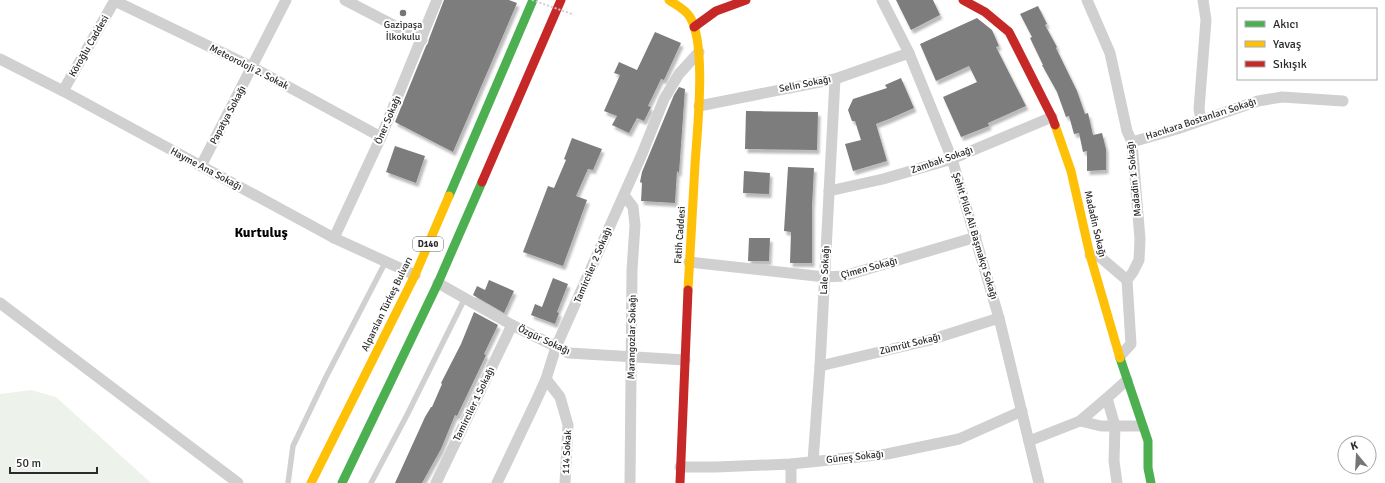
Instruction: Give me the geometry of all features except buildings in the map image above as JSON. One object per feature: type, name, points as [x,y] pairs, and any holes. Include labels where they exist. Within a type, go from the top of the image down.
[{"type":"main road","name":"Alparslan Türkeş Bulvarı","points":[[309,482],[415,274],[532,0]]},
{"type":"main road","name":"Fatih Caddesi","points":[[669,0],[685,4],[694,27],[699,52],[699,106],[689,262],[680,483]]},
{"type":"main road","points":[[694,27],[716,10],[746,0]]},
{"type":"main road","name":"Madadin Sokağı","points":[[963,0],[985,12],[1009,32],[1052,117],[1071,171],[1090,255],[1127,380],[1148,441],[1148,468],[1151,483]]},
{"type":"main road","name":"D140","points":[[342,483],[438,283],[560,4]]},
{"type":"street","name":"Meteoroloji 2. Sokak","points":[[115,0],[252,67],[381,137]]},
{"type":"street","name":"Köroğlu Caddesi","points":[[63,91],[115,0]]},
{"type":"street","name":"Papatya Sokağı","points":[[201,166],[286,0]]},
{"type":"street","points":[[345,0],[422,40]]},
{"type":"street","name":"Öner Sokağı","points":[[334,238],[381,137],[438,0]]},
{"type":"street","name":"Şehit Pilot Ali Başmakçı Sokağı","points":[[882,0],[909,54],[952,159],[999,318],[1038,482]]},
{"type":"street","name":"Madadin 1 Sokağı","points":[[1087,0],[1110,53],[1127,131],[1132,142],[1140,239],[1139,260],[1127,280]]},
{"type":"street","points":[[1201,120],[1199,109],[1206,20],[1203,0]]},
{"type":"street","name":"Tamirciler 2 Sokağı","points":[[497,483],[546,379],[556,347],[624,195],[664,99],[679,74],[699,52]]},
{"type":"street","name":"Selin Sokağı","points":[[699,106],[834,79],[909,54]]},
{"type":"street","name":"Hayme Ana Sokağı","points":[[0,59],[63,91],[334,238],[415,274]]},
{"type":"street","name":"Lale Sokağı","points":[[813,461],[825,277],[834,79]]},
{"type":"street","name":"Hacıkara Bostanları Sokağı","points":[[1132,142],[1177,129],[1258,100],[1282,97],[1343,101]]},
{"type":"street","name":"Zambak Sokağı","points":[[829,191],[883,179],[952,159],[1052,117]]},
{"type":"street","name":"Marangozlar Sokağı","points":[[624,195],[633,207],[634,225],[632,270],[630,483]]},
{"type":"street","name":"Çimen Sokağı","points":[[689,262],[825,277],[844,276],[976,237]]},
{"type":"street","points":[[1090,255],[1100,257],[1127,280],[1131,344],[1120,356]]},
{"type":"street","name":"Özgür Sokağı","points":[[438,283],[512,325],[569,353],[685,360]]},
{"type":"street","points":[[0,303],[238,483]]},
{"type":"street","name":"Zümrüt Sokağı","points":[[820,366],[930,340],[999,318]]},
{"type":"street","name":"Tamirciler 1 Sokağı","points":[[436,483],[512,325]]},
{"type":"street","name":"114 Sokak","points":[[546,379],[560,397],[568,425],[565,483]]},
{"type":"street","points":[[1029,441],[1080,421],[1127,380]]},
{"type":"street","points":[[1107,398],[1115,426],[1114,461],[1117,483]]},
{"type":"street","name":"Güneş Sokağı","points":[[680,467],[791,464],[887,454],[960,439],[1022,411]]},
{"type":"street","points":[[1080,421],[1101,426],[1142,426]]},
{"type":"street","points":[[791,464],[791,483]]},
{"type":"lane","points":[[288,483],[293,446],[326,377],[386,262]]},
{"type":"lane","points":[[371,483],[407,415],[465,298]]},
{"type":"path","points":[[532,0],[560,4],[572,14]]},
{"type":"shaded area","points":[[31,390],[56,397],[151,483],[0,483],[0,394]]},
{"type":"traffic: fast","points":[[449,196],[533,0]]},
{"type":"traffic: fast","points":[[342,483],[438,283],[482,182]]},
{"type":"traffic: fast","points":[[1120,358],[1148,441],[1148,468],[1151,483]]},
{"type":"traffic: slow","points":[[669,0],[683,9],[690,17],[695,30],[700,67],[699,111],[688,290]]},
{"type":"traffic: slow","points":[[1055,125],[1071,171],[1090,255],[1120,358]]},
{"type":"traffic: slow","points":[[311,483],[415,275],[449,196]]},
{"type":"traffic: jam","points":[[482,182],[561,0]]},
{"type":"traffic: jam","points":[[694,27],[716,11],[746,0]]},
{"type":"traffic: jam","points":[[963,0],[985,12],[1009,32],[1055,125]]},
{"type":"traffic: jam","points":[[680,483],[688,290]]},
{"type":"place","name":"Gazipaşa İlkokulu","points":[[403,13]]},
{"type":"district","name":"Kurtuluş","points":[[261,232]]}]
